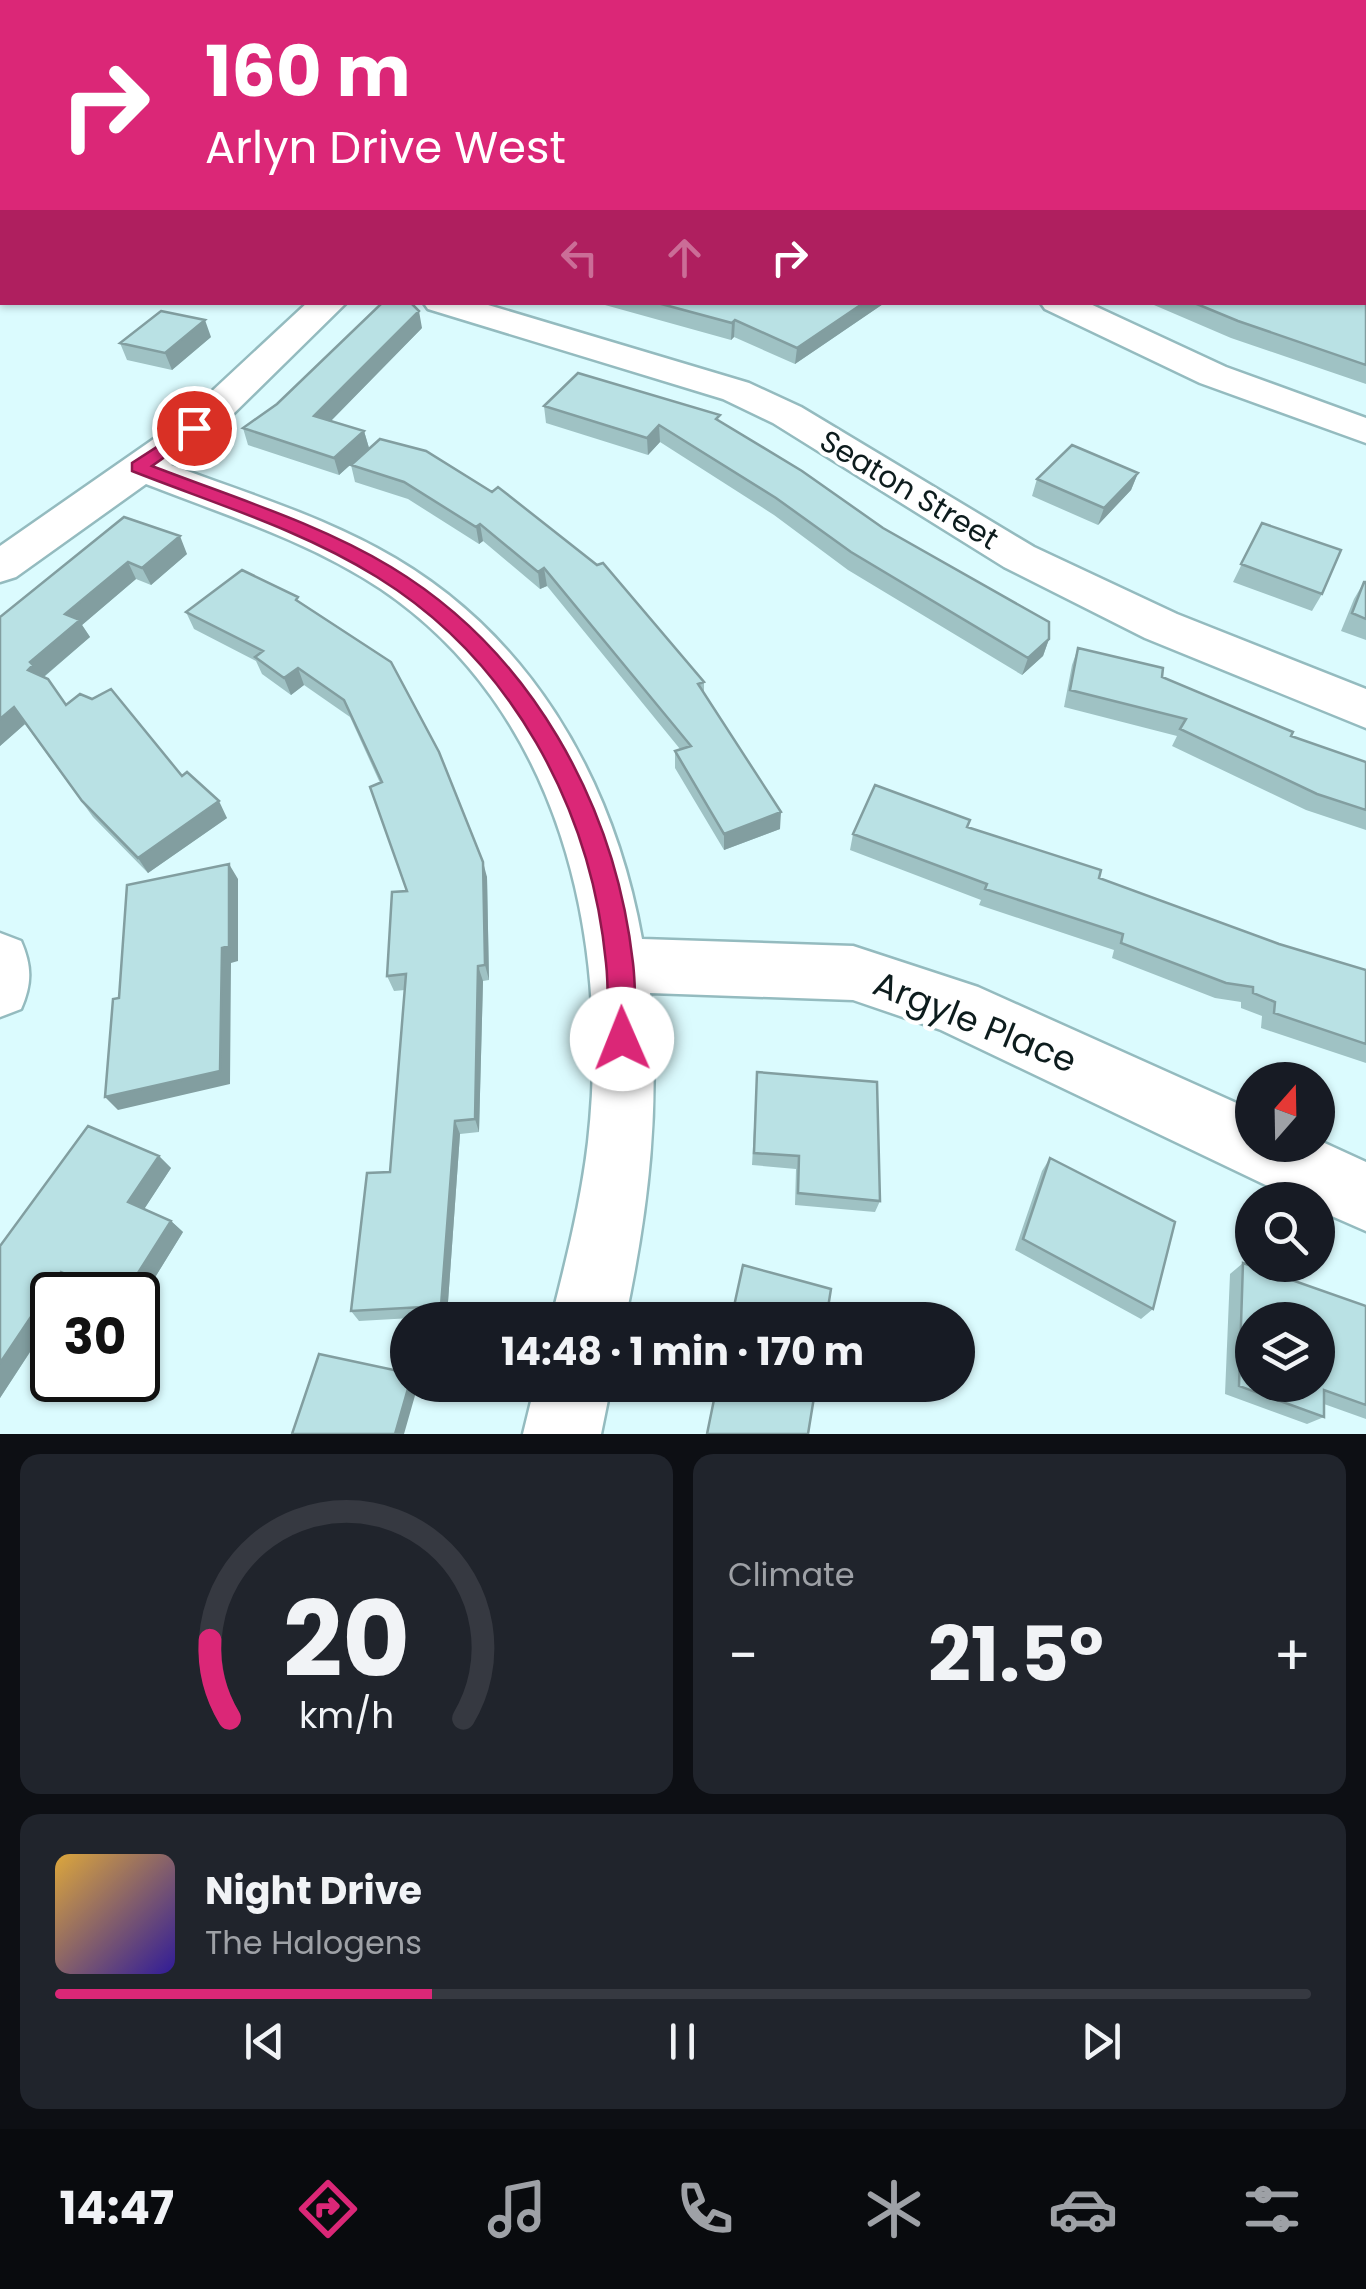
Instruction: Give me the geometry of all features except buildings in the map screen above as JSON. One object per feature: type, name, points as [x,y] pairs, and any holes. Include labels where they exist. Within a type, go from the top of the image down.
[{"type":"street","points":[[0,567],[194,428],[248,380],[281,343],[326,305]]},
{"type":"street","name":"Seaton Street","points":[[450,305],[736,391],[787,416],[1019,557],[1161,626],[1366,710]]},
{"type":"street","points":[[1064,305],[1213,374],[1366,430]]},
{"type":"street","points":[[138,467],[308,534],[381,570],[427,600],[490,657],[554,746],[588,822],[620,965],[623,1113],[609,1228],[592,1302]]},
{"type":"street","points":[[0,960],[0,988]]},
{"type":"street","name":"Argyle Place","points":[[620,965],[853,973],[956,1006],[1235,1137]]},
{"type":"street","name":"Argyle Place","points":[[1290,1162],[1366,1197]]},
{"type":"street","points":[[562,1434],[569,1402]]},
{"type":"route","points":[[194,428],[138,467],[308,534],[381,570],[427,600],[490,657],[554,746],[588,822],[614,928],[620,965],[622,1039]]}]
